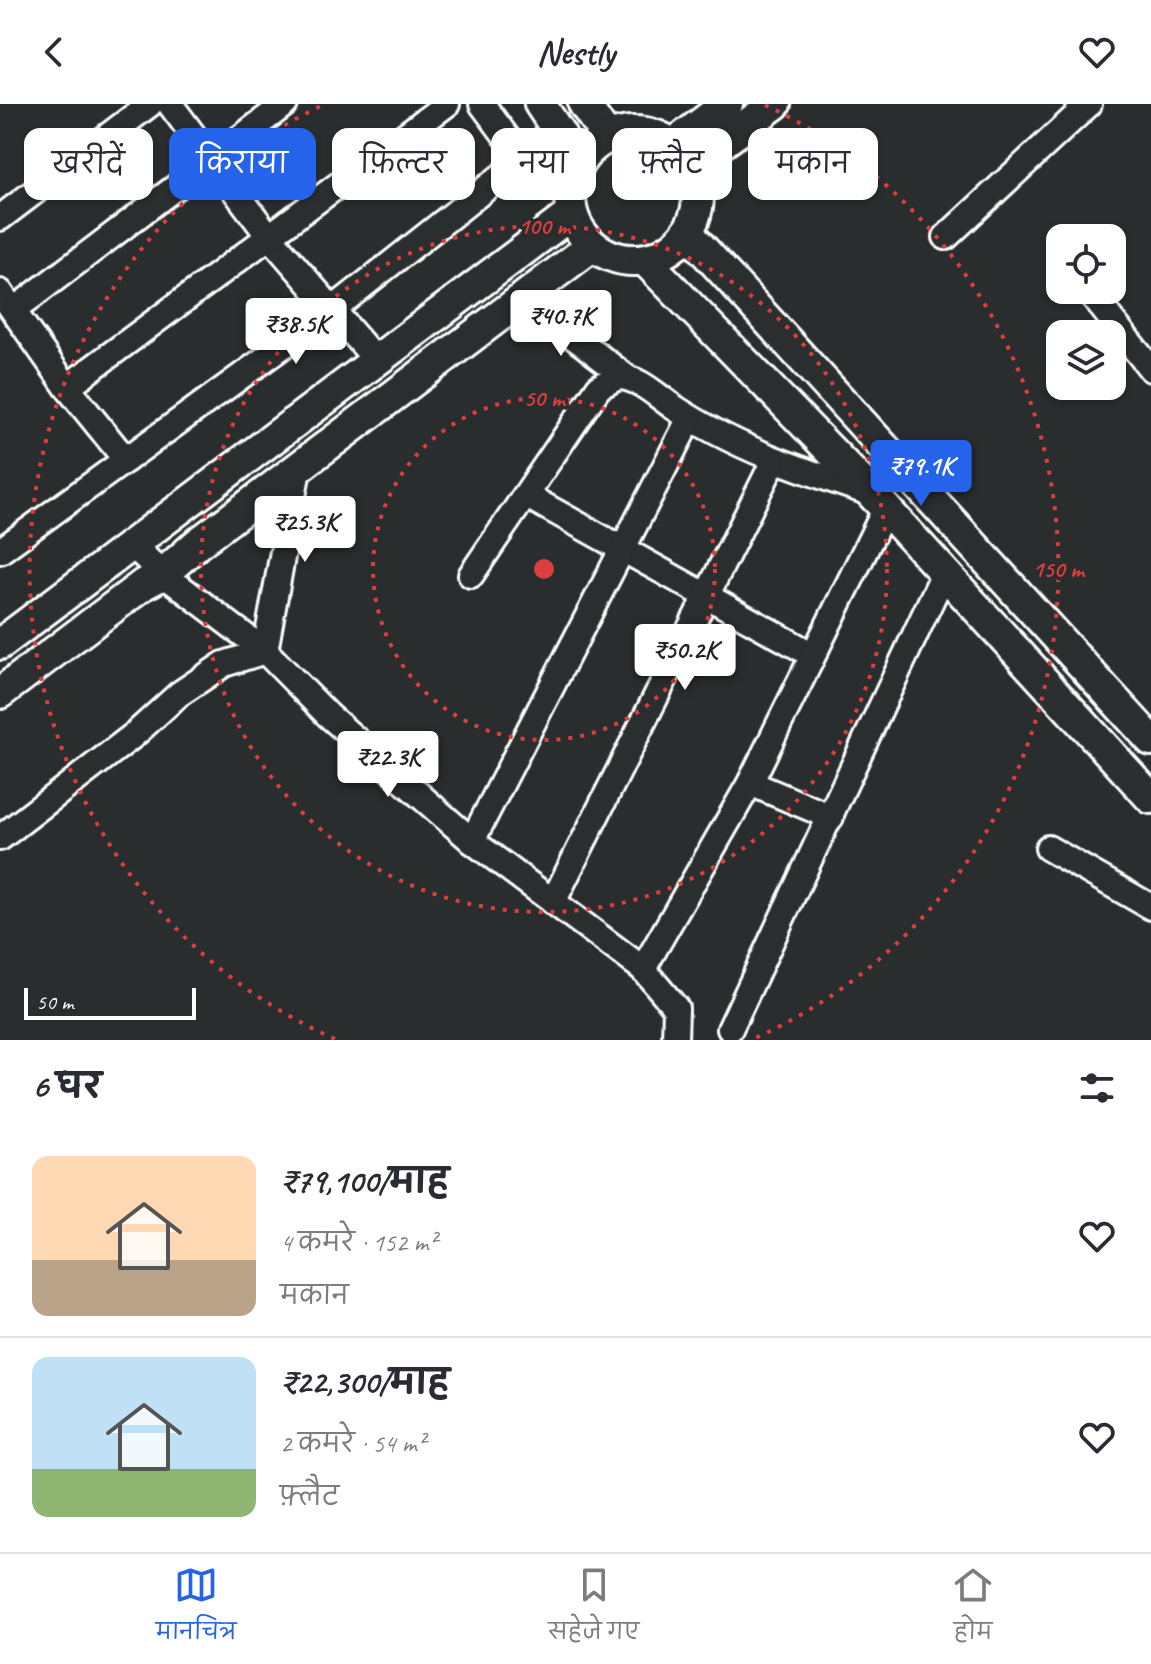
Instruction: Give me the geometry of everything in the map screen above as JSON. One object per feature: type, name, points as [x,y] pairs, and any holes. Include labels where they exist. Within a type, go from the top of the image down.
[{"type":"main road","points":[[540,104],[556,128]]},
{"type":"main road","points":[[584,104],[607,137]]},
{"type":"main road","points":[[706,128],[727,104]]},
{"type":"main road","points":[[731,128],[775,104]]},
{"type":"main road","points":[[596,145],[612,136]]},
{"type":"main road","points":[[570,200],[571,214],[592,246],[617,259],[645,260],[670,251],[688,233],[698,211],[698,200]]},
{"type":"main road","points":[[0,644],[571,214]]},
{"type":"main road","points":[[688,233],[1151,740]]},
{"type":"main road","points":[[0,693],[144,584],[163,574],[592,246]]},
{"type":"main road","points":[[645,260],[878,501],[1151,798]]},
{"type":"main road","points":[[1054,692],[1082,664]]},
{"type":"street","points":[[0,218],[150,104]]},
{"type":"street","points":[[170,104],[187,128]]},
{"type":"street","points":[[253,128],[285,104]]},
{"type":"street","points":[[67,387],[447,104]]},
{"type":"street","points":[[482,104],[500,128]]},
{"type":"street","points":[[946,237],[1089,104]]},
{"type":"street","points":[[0,551],[331,311],[491,184]]},
{"type":"street","points":[[126,460],[67,387],[7,301],[169,188]]},
{"type":"street","points":[[241,200],[331,311],[376,360]]},
{"type":"street","points":[[523,298],[626,377],[690,418],[774,461],[878,501],[750,783],[643,969]]},
{"type":"street","points":[[1099,304],[1151,369]]},
{"type":"street","points":[[471,575],[599,387],[610,379],[626,377]]},
{"type":"street","points":[[472,841],[690,418]]},
{"type":"street","points":[[553,902],[774,461]]},
{"type":"street","points":[[265,651],[298,469]]},
{"type":"street","points":[[527,496],[811,654]]},
{"type":"street","points":[[131,544],[163,574],[265,651],[328,715],[472,841],[643,969],[676,1008],[675,1040]]},
{"type":"street","points":[[730,1029],[944,573]]},
{"type":"street","points":[[0,838],[134,735],[179,694],[224,664],[265,651]]},
{"type":"street","points":[[750,783],[831,817]]},
{"type":"street","points":[[1048,848],[1151,907]]}]
